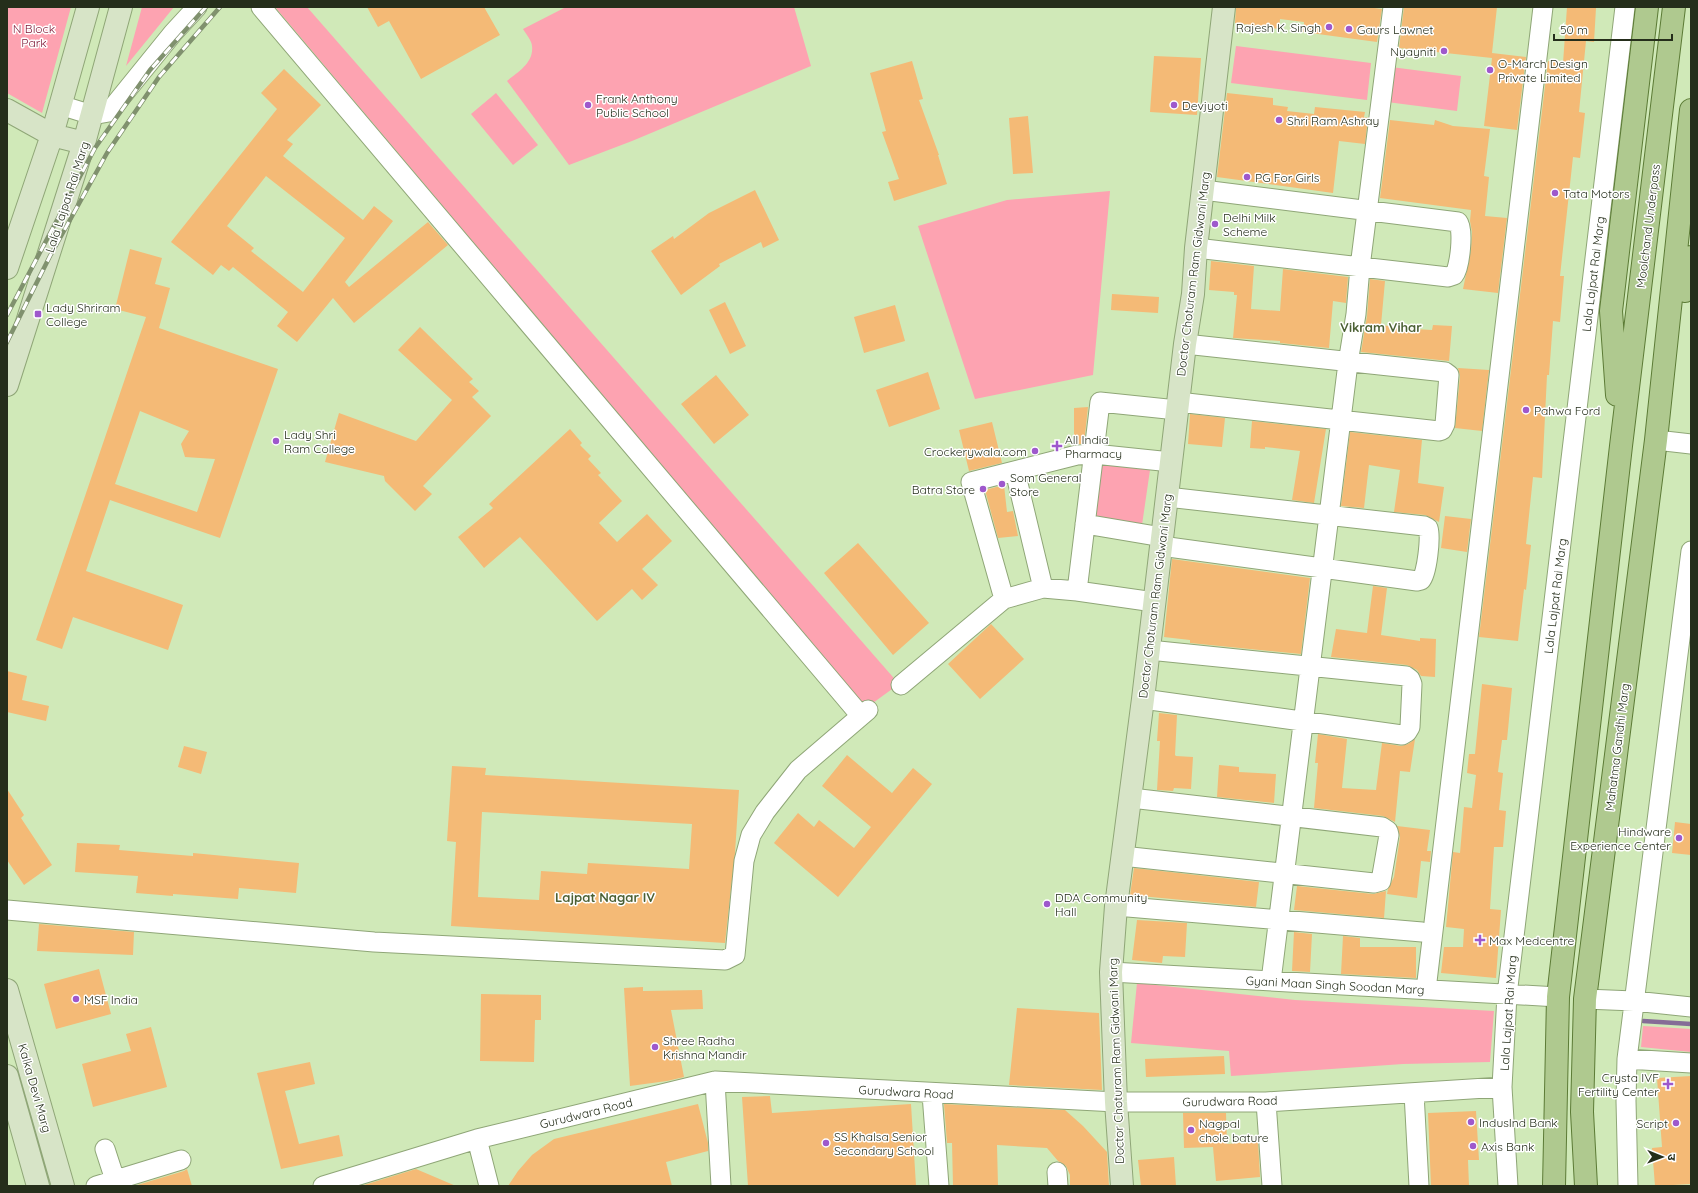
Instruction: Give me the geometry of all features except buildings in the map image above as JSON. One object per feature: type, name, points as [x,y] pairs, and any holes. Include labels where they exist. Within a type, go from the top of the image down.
[{"type":"main road","points":[[1554,1186],[1558,997],[1621,446],[1611,311],[1647,7]]},
{"type":"main road","name":"Moolchand Underpass","points":[[1621,446],[1674,7]]},
{"type":"main road","points":[[1656,434],[1691,110]]},
{"type":"main road","points":[[1656,434],[1682,312],[1691,257]]},
{"type":"main road","name":"Mahatma Gandhi Marg","points":[[1586,1186],[1582,1112],[1585,999],[1656,434]]},
{"type":"street","points":[[7,268],[50,141],[88,7]]},
{"type":"street","name":"Lala Lajpat Rai Marg","points":[[7,385],[82,149],[120,7]]},
{"type":"street","points":[[60,105],[92,115],[109,112],[173,33],[197,7]]},
{"type":"street","points":[[7,910],[374,942],[710,961],[725,960],[735,955],[744,861],[751,835],[765,812],[798,770],[864,713],[260,7]]},
{"type":"street","name":"Doctor Choturam Ram Gidwani Marg","points":[[1122,1186],[1116,1102],[1111,972],[1116,906],[1131,798],[1177,406],[1193,294],[1196,248],[1224,7]]},
{"type":"street","points":[[1271,981],[1348,363],[1356,314],[1360,267],[1393,7]]},
{"type":"street","points":[[1426,990],[1543,7]]},
{"type":"street","name":"Lala Lajpat Rai Marg","points":[[1508,1186],[1502,1087],[1507,995],[1625,7]]},
{"type":"street","points":[[7,110],[50,141]]},
{"type":"street","points":[[7,124],[50,141],[82,149]]},
{"type":"street","points":[[1196,248],[1448,277],[1454,275],[1457,269],[1462,229],[1458,222],[1203,190]]},
{"type":"street","points":[[1077,591],[1100,402],[1177,406],[1341,420],[1439,431],[1442,430],[1445,424],[1449,379],[1447,374],[1185,344]]},
{"type":"street","points":[[1656,434],[1691,444]]},
{"type":"street","points":[[1004,599],[971,482],[1015,470],[1077,456],[1094,454],[1171,462]]},
{"type":"street","points":[[1015,470],[1043,588]]},
{"type":"street","points":[[1085,524],[1161,541],[1322,568],[1417,581],[1421,580],[1425,573],[1429,536],[1428,528],[1424,526],[1167,497]]},
{"type":"street","points":[[1628,1186],[1626,1102],[1627,1059],[1691,551]]},
{"type":"street","points":[[901,685],[1004,599],[1043,588],[1077,591],[1154,602]]},
{"type":"street","points":[[1143,699],[1402,735],[1408,732],[1410,727],[1412,684],[1410,679],[1406,676],[1148,650]]},
{"type":"street","points":[[1122,856],[1374,883],[1381,881],[1389,835],[1388,831],[1382,827],[1131,798]]},
{"type":"street","points":[[1116,906],[1422,932]]},
{"type":"street","name":"Gyani Maan Singh Soodan Marg","points":[[1111,972],[1558,997]]},
{"type":"street","name":"Kalka Devi Marg","points":[[7,990],[63,1186]]},
{"type":"street","points":[[1585,999],[1634,1001],[1691,1007]]},
{"type":"street","points":[[1627,1059],[1691,1063]]},
{"type":"street","name":"Kalka Devi Marg","points":[[7,1076],[38,1186]]},
{"type":"street","points":[[715,1082],[721,1186]]},
{"type":"street","name":"Gurudwara Road","points":[[323,1186],[476,1139],[715,1082],[1116,1102],[1266,1102],[1502,1087]]},
{"type":"street","points":[[1414,1093],[1419,1186]]},
{"type":"street","points":[[932,1094],[939,1186]]},
{"type":"street","points":[[1266,1102],[1272,1186]]},
{"type":"street","points":[[476,1139],[490,1186]]},
{"type":"street","points":[[105,1149],[116,1183]]},
{"type":"street","points":[[96,1186],[116,1183],[181,1160]]},
{"type":"green space","name":"N Block Park","points":[[7,7],[71,7],[42,113],[7,93]]},
{"type":"green space","points":[[142,7],[174,7],[126,66]]},
{"type":"green space","points":[[275,7],[307,7],[899,684],[866,708]]},
{"type":"green space","points":[[566,7],[794,7],[811,66],[632,141],[569,165],[507,81],[528,62],[532,52],[532,44],[523,29]]},
{"type":"green space","points":[[1236,46],[1371,63],[1367,100],[1231,83]]},
{"type":"green space","points":[[1391,67],[1461,76],[1457,111],[1387,102]]},
{"type":"green space","points":[[496,93],[538,145],[513,165],[471,114]]},
{"type":"green space","points":[[1110,191],[1093,375],[975,399],[918,226],[1007,200]]},
{"type":"green space","points":[[1101,463],[1150,470],[1142,525],[1093,518]]},
{"type":"green space","points":[[1137,983],[1295,1000],[1494,1011],[1490,1062],[1403,1064],[1231,1076],[1229,1051],[1131,1043]]},
{"type":"green space","points":[[1643,1026],[1691,1029],[1691,1052],[1641,1047]]},
{"type":"waterway","points":[[1643,1021],[1691,1024]]},
{"type":"railway","points":[[7,315],[95,148],[150,70],[206,7]]},
{"type":"railway","points":[[7,342],[50,256],[107,153],[159,77],[220,7]]},
{"type":"place","name":"Rajesh K. Singh","points":[[1329,27]]},
{"type":"place","name":"Gaurs Lawnet","points":[[1349,29]]},
{"type":"place","name":"Nyayniti","points":[[1444,51]]},
{"type":"place","name":"O-March Design Private Limited","points":[[1490,70]]},
{"type":"place","name":"Frank Anthony Public School","points":[[588,105]]},
{"type":"place","name":"Devjyoti","points":[[1174,105]]},
{"type":"place","name":"Shri Ram Ashray","points":[[1279,120]]},
{"type":"place","name":"PG For Girls","points":[[1247,177]]},
{"type":"place","name":"Tata Motors","points":[[1555,193]]},
{"type":"place","name":"Delhi Milk Scheme","points":[[1215,224]]},
{"type":"place","name":"Lady Shriram College","points":[[38,314]]},
{"type":"place","name":"Pahwa Ford","points":[[1526,410]]},
{"type":"place","name":"Lady Shri Ram College","points":[[276,441]]},
{"type":"place","name":"All India Pharmacy","points":[[1057,446]]},
{"type":"place","name":"Crockerywala.com","points":[[1035,451]]},
{"type":"place","name":"Som General Store","points":[[1002,484]]},
{"type":"place","name":"Batra Store","points":[[983,489]]},
{"type":"place","name":"Hindware Experience Center","points":[[1679,838]]},
{"type":"place","name":"DDA Community Hall","points":[[1047,904]]},
{"type":"place","name":"Max Medcentre","points":[[1480,940]]},
{"type":"place","name":"MSF India","points":[[76,999]]},
{"type":"place","name":"Shree Radha Krishna Mandir","points":[[655,1047]]},
{"type":"place","name":"Crysta IVF Fertility Center","points":[[1668,1084]]},
{"type":"place","name":"IndusInd Bank","points":[[1471,1122]]},
{"type":"place","name":"Script","points":[[1676,1123]]},
{"type":"place","name":"Nagpal chole bature","points":[[1191,1130]]},
{"type":"place","name":"SS Khalsa Senior Secondary School","points":[[826,1143]]},
{"type":"place","name":"Axis Bank","points":[[1473,1146]]},
{"type":"district","name":"Vikram Vihar","points":[[1381,327]]},
{"type":"district","name":"Lajpat Nagar IV","points":[[605,897]]}]
